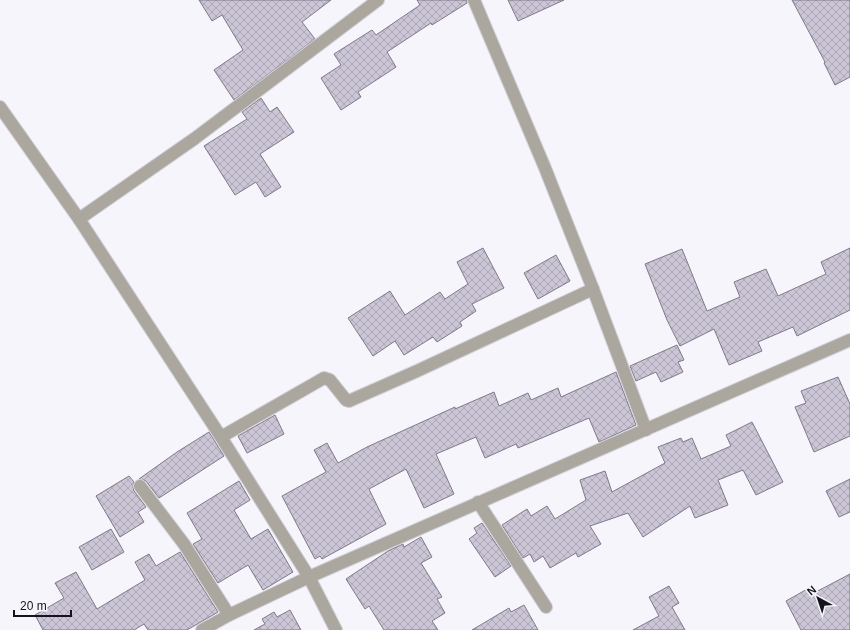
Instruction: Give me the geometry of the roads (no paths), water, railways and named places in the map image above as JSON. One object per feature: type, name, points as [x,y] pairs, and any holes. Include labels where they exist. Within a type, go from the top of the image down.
[{"type":"street","points":[[79,219],[194,139],[378,0]]},
{"type":"street","points":[[474,0],[542,160],[593,289],[646,430]]},
{"type":"street","points":[[0,107],[79,219],[221,437],[309,577],[336,630]]},
{"type":"street","points":[[221,437],[324,378],[330,380],[346,400],[349,400],[417,371],[593,289]]},
{"type":"street","points":[[202,630],[309,577],[850,340]]},
{"type":"street","points":[[140,486],[184,544],[228,616]]},
{"type":"street","points":[[478,502],[546,607]]}]
